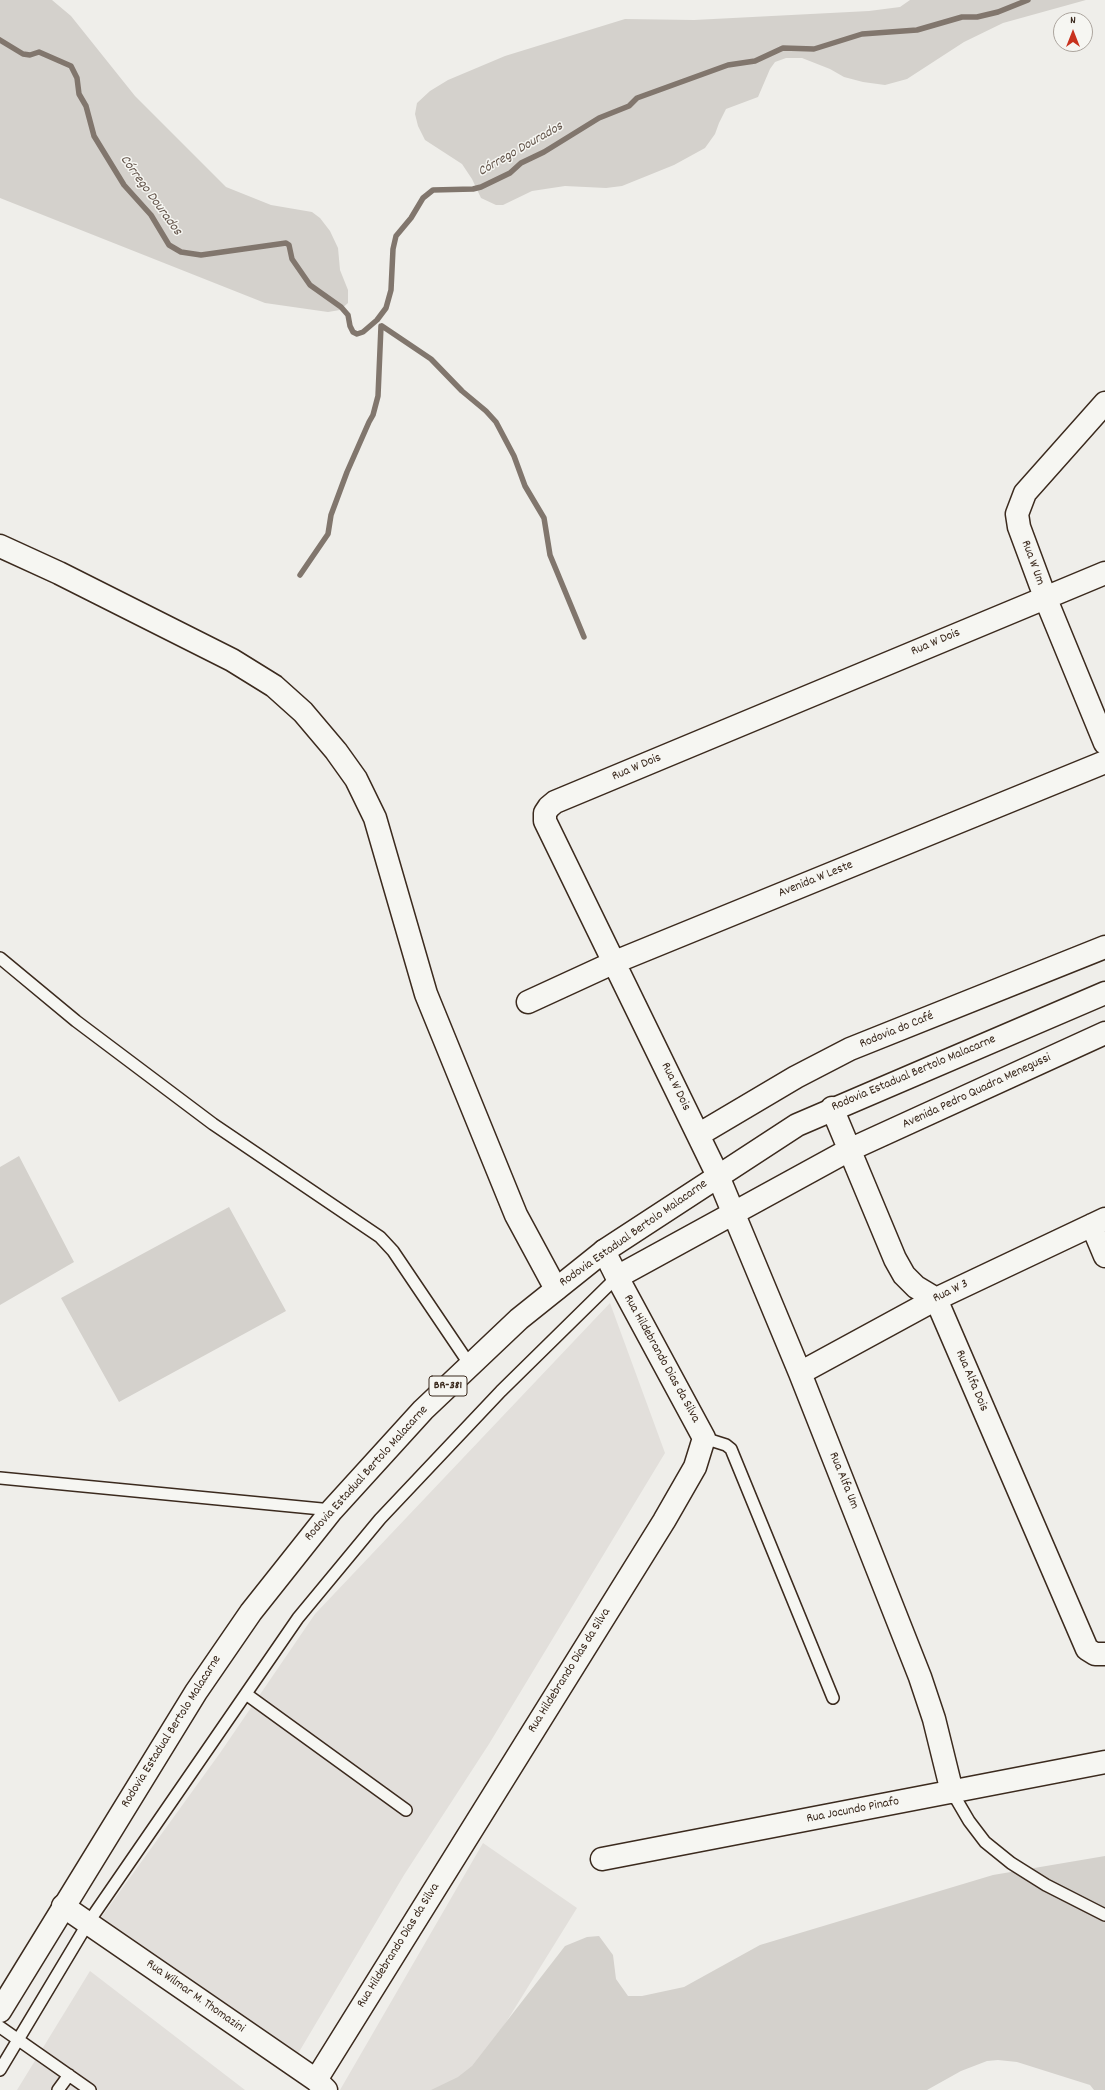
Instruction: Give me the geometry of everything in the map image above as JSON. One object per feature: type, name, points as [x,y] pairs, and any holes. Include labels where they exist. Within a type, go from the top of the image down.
[{"type":"street","name":"Rua W Um","points":[[1105,403],[1042,471],[1025,493],[1017,514],[1019,527],[1044,597],[1105,743]]},
{"type":"street","points":[[0,546],[59,573],[232,660],[274,686],[303,712],[336,751],[356,779],[375,818],[426,994],[516,1215],[556,1289]]},
{"type":"street","name":"Rua W Dois","points":[[718,1176],[545,821],[545,813],[549,807],[570,796],[1044,597],[1105,573]]},
{"type":"street","name":"Avenida W Leste","points":[[528,1002],[615,962],[1105,762]]},
{"type":"street","name":"Rodovia do Café","points":[[698,1135],[796,1077],[850,1049],[1105,947]]},
{"type":"street","name":"Rodovia Estadual Bertolo Malacarne","points":[[0,2011],[63,1906],[196,1692],[251,1612],[332,1510],[423,1410],[519,1319],[604,1251],[797,1125],[832,1108],[1105,993]]},
{"type":"street","name":"Avenida Pedro Quadra Menegussi","points":[[617,1278],[734,1215],[849,1150],[1105,1034]]},
{"type":"street","points":[[832,1108],[895,1259],[904,1275],[916,1287],[936,1299]]},
{"type":"street","name":"Rua Alfa Um","points":[[718,1176],[800,1373],[920,1677],[934,1719],[952,1792]]},
{"type":"street","points":[[1099,1222],[1105,1256]]},
{"type":"street","name":"Rua W 3","points":[[800,1373],[936,1299],[1099,1222]]},
{"type":"street","name":"Rua Hildebrando Dias da Silva","points":[[321,2085],[695,1468],[704,1438],[617,1278],[604,1251]]},
{"type":"street","name":"Rua Alfa Dois","points":[[936,1299],[1087,1649],[1095,1654],[1105,1654]]},
{"type":"street","name":"Rua Jocundo Pinafo","points":[[602,1858],[1105,1762]]},
{"type":"street","name":"Rua Wilmar M. Thomazini","points":[[63,1906],[321,2085]]},
{"type":"lane","points":[[0,958],[76,1021],[213,1124],[380,1236],[393,1251],[470,1365]]},
{"type":"lane","points":[[0,2070],[17,2039],[88,1924],[298,1618],[380,1519],[501,1391],[617,1278]]},
{"type":"lane","points":[[704,1438],[726,1445],[731,1449],[833,1698]]},
{"type":"lane","points":[[0,1478],[332,1510]]},
{"type":"lane","points":[[246,1694],[406,1810]]},
{"type":"lane","points":[[952,1792],[968,1821],[985,1842],[1011,1863],[1046,1885],[1105,1915]]},
{"type":"lane","points":[[0,2027],[90,2090]]},
{"type":"lane","points":[[58,2090],[69,2075]]},
{"type":"shaded area","points":[[0,0],[52,0],[71,16],[135,96],[226,187],[271,205],[312,212],[320,218],[330,231],[338,248],[340,270],[348,290],[348,303],[340,310],[328,312],[265,303],[0,198]]},
{"type":"shaded area","points":[[910,0],[1086,0],[1003,23],[964,42],[907,79],[885,85],[863,82],[844,77],[830,69],[802,58],[786,58],[775,62],[770,69],[758,97],[726,109],[715,134],[705,148],[674,165],[622,186],[606,188],[565,186],[532,191],[503,205],[496,205],[481,198],[472,179],[462,164],[425,140],[418,126],[415,114],[417,103],[430,91],[448,80],[505,56],[625,19],[694,20],[869,11],[900,7]]},
{"type":"shaded area","points":[[19,1156],[74,1262],[0,1305],[0,1167]]},
{"type":"shaded area","points":[[229,1207],[286,1311],[119,1402],[61,1298]]},
{"type":"shaded area","points":[[610,1303],[665,1453],[489,1744],[404,1875],[296,2057],[100,1919],[220,1753],[315,1614]]},
{"type":"shaded area","points":[[483,1843],[577,1908],[464,2090],[340,2090]]},
{"type":"shaded area","points":[[1105,1856],[1105,2090],[1094,2090],[1090,2085],[1017,2062],[998,2060],[987,2061],[961,2071],[927,2090],[431,2090],[458,2077],[472,2066],[565,1946],[587,1937],[599,1936],[613,1955],[616,1979],[628,1996],[642,1996],[684,1987],[760,1945],[993,1875]]},
{"type":"shaded area","points":[[90,1971],[245,2090],[17,2090]]},
{"type":"waterway","name":"Córrego Dourados","points":[[0,40],[23,54],[30,55],[39,52],[71,66],[77,78],[79,94],[86,106],[94,136],[124,185],[151,215],[169,245],[181,252],[201,255],[286,243],[289,245],[292,259],[310,285],[341,307],[348,315],[353,332],[357,334],[363,332],[377,320],[386,308],[391,290],[393,249],[396,236],[411,218],[423,198],[433,190],[473,189],[481,187],[510,173],[521,163],[544,152],[599,118],[629,106],[637,98],[728,65],[755,61],[783,48],[814,49],[862,34],[917,30],[962,17],[977,17],[998,12],[1028,0]]},
{"type":"waterway","points":[[300,575],[328,534],[331,515],[347,472],[373,415],[378,396],[381,326]]},
{"type":"waterway","points":[[382,326],[431,359],[462,391],[486,411],[496,422],[514,456],[525,486],[544,518],[550,555],[584,637]]}]
